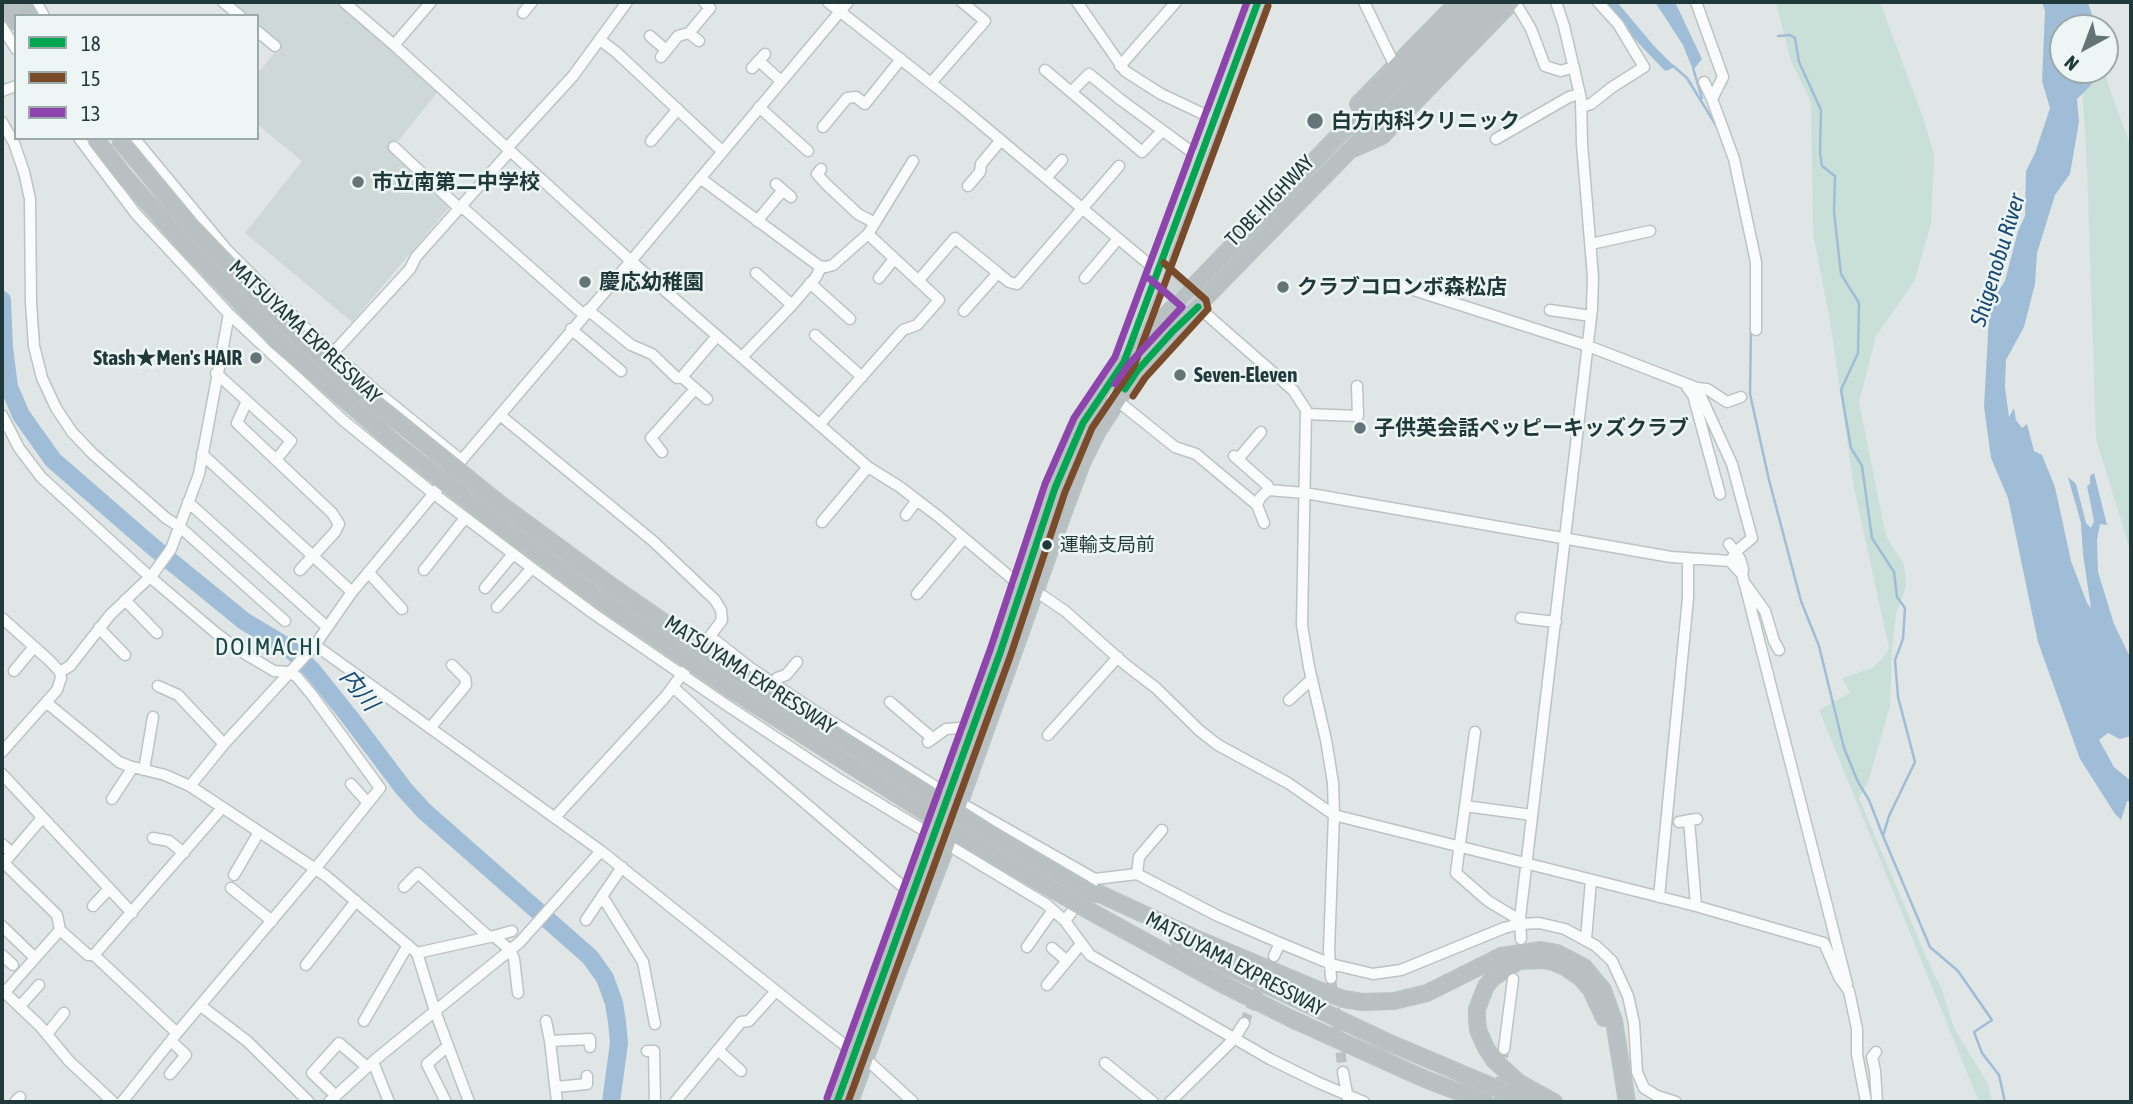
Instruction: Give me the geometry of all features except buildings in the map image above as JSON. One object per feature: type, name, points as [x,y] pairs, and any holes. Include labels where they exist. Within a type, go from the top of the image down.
[{"type":"highway","points":[[4,2],[14,19]]},
{"type":"highway","points":[[1339,135],[1356,106],[1458,2]]},
{"type":"highway","name":"TOBE HIGHWAY","points":[[1028,590],[1098,431],[1137,372],[1455,33],[1476,2]]},
{"type":"highway","name":"TOBE HIGHWAY","points":[[1028,590],[1037,538],[1063,469],[1083,423],[1124,362],[1339,135],[1455,33],[1495,2]]},
{"type":"highway","points":[[1345,153],[1382,136],[1514,2]]},
{"type":"highway","name":"MATSUYAMA EXPRESSWAY","points":[[97,140],[180,239],[277,341],[386,436],[602,601],[732,690],[981,849],[1088,910],[1205,975],[1294,1020],[1425,1079],[1485,1102]]},
{"type":"highway","name":"MATSUYAMA EXPRESSWAY","points":[[120,140],[191,226],[289,328],[340,375],[489,495],[613,587],[742,676],[991,834],[1065,877],[1096,889],[1235,970],[1385,1041],[1529,1102]]},
{"type":"highway","points":[[837,1102],[860,1056],[925,905],[971,733],[1000,653],[1028,590]]},
{"type":"highway","points":[[850,1102],[860,1056],[912,895],[941,841],[1028,590]]},
{"type":"highway","points":[[1096,889],[1195,938],[1321,991],[1362,1002],[1394,1001],[1427,993],[1501,956],[1541,950],[1557,953],[1584,967],[1603,990],[1614,1021],[1627,1102]]},
{"type":"highway","points":[[1554,1102],[1518,1082],[1494,1060],[1478,1030],[1477,1009],[1486,986],[1494,977],[1519,961],[1542,960],[1564,967],[1581,978],[1591,990],[1605,1023],[1618,1102]]},
{"type":"highway","points":[[1425,1079],[1466,1102]]},
{"type":"main road","points":[[1124,362],[1258,2]]},
{"type":"main road","points":[[1157,271],[1198,307]]},
{"type":"street","points":[[223,2],[238,14]]},
{"type":"street","points":[[344,2],[631,261],[868,467],[900,486],[1028,590],[1043,596],[1065,611],[1218,745],[1288,783],[1334,815],[1696,906],[1824,943],[1839,977],[1849,991]]},
{"type":"street","points":[[394,45],[431,2]]},
{"type":"street","points":[[523,13],[532,2]]},
{"type":"street","points":[[650,36],[664,53],[678,36],[689,33],[710,8],[704,2]]},
{"type":"street","points":[[828,2],[1001,140],[1157,271]]},
{"type":"street","points":[[190,786],[224,744],[313,647],[352,593],[461,460],[848,2]]},
{"type":"street","points":[[931,83],[985,21],[962,2]]},
{"type":"street","points":[[974,12],[982,2]]},
{"type":"street","points":[[1077,2],[1120,66],[1132,77],[1214,119]]},
{"type":"street","points":[[1120,66],[1176,2]]},
{"type":"street","points":[[1364,2],[1392,60],[1397,64]]},
{"type":"street","points":[[1514,2],[1531,29],[1545,66],[1560,71],[1574,66]]},
{"type":"street","points":[[1521,939],[1520,924],[1588,346],[1593,277],[1580,94],[1556,2]]},
{"type":"street","points":[[1581,107],[1591,104],[1644,67],[1618,24],[1598,2]]},
{"type":"street","points":[[1696,2],[1723,77],[1712,99]]},
{"type":"street","points":[[333,353],[410,269],[416,257],[573,76],[600,40],[621,4]]},
{"type":"street","points":[[2,27],[14,46]]},
{"type":"street","points":[[259,33],[275,46]]},
{"type":"street","points":[[689,33],[699,41]]},
{"type":"street","points":[[600,40],[722,151]]},
{"type":"street","points":[[823,127],[827,113],[847,97],[856,97],[865,104],[901,59]]},
{"type":"street","points":[[759,61],[781,80]]},
{"type":"street","points":[[1045,70],[1142,152],[1162,131]]},
{"type":"street","points":[[1071,92],[1089,74],[1200,158]]},
{"type":"street","points":[[1704,82],[1734,159],[1756,262],[1756,330]]},
{"type":"street","points":[[1496,139],[1569,97],[1580,94]]},
{"type":"street","points":[[760,107],[808,151]]},
{"type":"street","points":[[651,141],[678,109]]},
{"type":"street","points":[[2,122],[14,143],[30,199],[34,346],[42,378],[56,408],[72,432],[93,454],[285,621]]},
{"type":"street","points":[[80,140],[136,214],[229,314],[344,421],[434,494],[593,614],[837,778],[1046,904],[1065,921],[1090,955],[1293,1071],[1348,1098],[1364,1102]]},
{"type":"street","points":[[136,140],[226,249],[299,322],[376,391],[461,460]]},
{"type":"street","points":[[968,187],[980,172],[981,164],[1001,140]]},
{"type":"street","points":[[394,147],[460,207],[586,313],[631,345],[652,354],[677,378],[682,377],[717,336]]},
{"type":"street","points":[[1046,178],[1062,160]]},
{"type":"street","points":[[742,358],[792,305],[821,268],[833,265],[868,234],[913,161]]},
{"type":"street","points":[[918,281],[955,238],[1009,282],[1017,284],[1119,166]]},
{"type":"street","points":[[821,169],[817,174],[826,184],[858,214],[875,223]]},
{"type":"street","points":[[700,178],[821,268]]},
{"type":"street","points":[[757,221],[783,191]]},
{"type":"street","points":[[1591,244],[1650,231]]},
{"type":"street","points":[[819,425],[903,330],[917,325],[939,300],[868,234]]},
{"type":"street","points":[[1085,278],[1118,239]]},
{"type":"street","points":[[879,278],[894,259]]},
{"type":"street","points":[[755,273],[792,305]]},
{"type":"street","points":[[964,311],[998,273]]},
{"type":"street","points":[[810,283],[850,319]]},
{"type":"street","points":[[1395,284],[1588,346],[1685,384],[1707,389],[1727,402],[1741,397]]},
{"type":"street","points":[[1198,307],[1293,390],[1306,414],[1302,625],[1333,783],[1329,950],[1331,978]]},
{"type":"street","points":[[1550,310],[1591,316]]},
{"type":"street","points":[[60,672],[70,666],[99,628],[162,563],[179,529],[199,474],[229,314]]},
{"type":"street","points":[[571,329],[621,371]]},
{"type":"street","points":[[817,341],[862,377]]},
{"type":"street","points":[[216,373],[291,441],[276,460]]},
{"type":"street","points":[[682,377],[707,399]]},
{"type":"street","points":[[1685,384],[1693,395],[1720,494]]},
{"type":"street","points":[[1306,414],[1358,416],[1357,386]]},
{"type":"street","points":[[1257,505],[1268,490],[1305,493],[1671,558],[1732,553],[1752,538],[1732,464],[1697,388]]},
{"type":"street","points":[[662,452],[651,438],[695,389]]},
{"type":"street","points":[[1104,390],[1175,447],[1196,454],[1257,505],[1264,523]]},
{"type":"street","points":[[247,401],[237,423],[332,513],[339,524],[335,532],[300,570]]},
{"type":"street","points":[[2,415],[19,448],[41,477],[151,576],[237,649],[274,671],[291,671],[313,695],[380,788],[122,1102]]},
{"type":"street","points":[[500,415],[653,541],[715,600],[721,610],[722,620],[683,675],[556,816]]},
{"type":"street","points":[[1261,432],[1236,458],[1268,486],[1268,490]]},
{"type":"street","points":[[202,454],[352,593]]},
{"type":"street","points":[[822,522],[868,467]]},
{"type":"street","points":[[906,514],[918,500]]},
{"type":"street","points":[[188,502],[327,626]]},
{"type":"street","points":[[424,570],[465,518]]},
{"type":"street","points":[[917,594],[964,538]]},
{"type":"street","points":[[1732,553],[1743,578],[1849,991],[1857,1029],[1857,1054],[1866,1102]]},
{"type":"street","points":[[485,588],[513,554]]},
{"type":"street","points":[[1658,897],[1688,598],[1688,558]]},
{"type":"street","points":[[497,607],[532,568]]},
{"type":"street","points":[[369,573],[402,609]]},
{"type":"street","points":[[1743,578],[1765,611],[1779,650]]},
{"type":"street","points":[[125,600],[158,633]]},
{"type":"street","points":[[2,618],[60,672],[60,684],[47,703],[2,752]]},
{"type":"street","points":[[1521,618],[1556,622]]},
{"type":"street","points":[[99,628],[125,655]]},
{"type":"street","points":[[710,636],[774,684],[941,790]]},
{"type":"street","points":[[15,671],[34,647]]},
{"type":"street","points":[[313,647],[556,816],[860,1056],[913,1102]]},
{"type":"street","points":[[1048,735],[1118,657]]},
{"type":"street","points":[[774,684],[777,678],[786,675],[797,662]]},
{"type":"street","points":[[431,727],[466,685],[466,678],[452,665]]},
{"type":"street","points":[[1289,700],[1312,679]]},
{"type":"street","points":[[158,686],[178,695],[224,744]]},
{"type":"street","points":[[673,687],[925,905]]},
{"type":"street","points":[[890,702],[930,740],[946,729],[971,733]]},
{"type":"street","points":[[47,703],[120,762],[165,775],[190,786],[315,869],[417,953],[435,1011],[469,1102]]},
{"type":"street","points":[[112,799],[139,769],[149,720]]},
{"type":"street","points":[[1475,732],[1456,873],[1520,924]]},
{"type":"street","points":[[2,774],[132,913]]},
{"type":"street","points":[[351,784],[368,803]]},
{"type":"street","points":[[1465,806],[1532,816]]},
{"type":"street","points":[[968,807],[1096,889]]},
{"type":"street","points":[[94,955],[222,808]]},
{"type":"street","points":[[43,818],[3,864],[57,915],[60,930],[88,954],[94,955],[174,1037],[186,1055],[170,1074]]},
{"type":"street","points":[[1689,820],[1696,906]]},
{"type":"street","points":[[1137,874],[1139,858],[1162,830]]},
{"type":"street","points":[[234,875],[259,832]]},
{"type":"street","points":[[153,838],[170,841],[184,853]]},
{"type":"street","points":[[2,844],[12,853]]},
{"type":"street","points":[[389,1102],[370,1064],[339,1043],[313,1073],[332,1099],[370,1064],[510,950],[601,851]]},
{"type":"street","points":[[586,920],[622,867]]},
{"type":"street","points":[[404,887],[418,873],[510,950],[514,959],[518,993]]},
{"type":"street","points":[[1065,921],[1096,889],[1137,874],[1218,916],[1280,943],[1331,964],[1373,974],[1401,970],[1485,934],[1520,924],[1556,926],[1586,939],[1612,961],[1623,984],[1634,1023],[1637,1072],[1644,1088],[1657,1096],[1676,1102]]},
{"type":"street","points":[[1586,939],[1591,880]]},
{"type":"street","points":[[230,888],[272,921]]},
{"type":"street","points":[[93,906],[109,889]]},
{"type":"street","points":[[602,896],[643,962],[655,1024]]},
{"type":"street","points":[[312,963],[324,935],[356,901]]},
{"type":"street","points":[[1027,947],[1053,910]]},
{"type":"street","points":[[2,926],[35,958]]},
{"type":"street","points":[[60,930],[3,991],[47,1034],[69,1061],[113,1102]]},
{"type":"street","points":[[417,953],[512,931]]},
{"type":"street","points":[[1275,956],[1280,943]]},
{"type":"street","points":[[1047,985],[1081,944]]},
{"type":"street","points":[[364,1021],[408,945]]},
{"type":"street","points":[[1052,948],[1067,961]]},
{"type":"street","points":[[2,954],[13,965]]},
{"type":"street","points":[[1504,1049],[1513,979]]},
{"type":"street","points":[[20,1006],[39,985]]},
{"type":"street","points":[[675,1102],[741,1022],[749,1021],[776,991]]},
{"type":"street","points":[[201,1006],[247,1041],[309,1102]]},
{"type":"street","points":[[47,1034],[65,1013]]},
{"type":"street","points":[[546,1021],[557,1102]]},
{"type":"street","points":[[1170,1102],[1234,1039],[1244,1023]]},
{"type":"street","points":[[550,1041],[590,1039],[590,1047]]},
{"type":"street","points":[[446,1102],[427,1063],[448,1046]]},
{"type":"street","points":[[718,1050],[741,1071]]},
{"type":"street","points":[[647,1051],[654,1051],[655,1102]]},
{"type":"street","points":[[1876,1052],[1872,1057],[1877,1102]]},
{"type":"street","points":[[1105,1063],[1153,1102]]},
{"type":"street","points":[[1343,1072],[1348,1098]]},
{"type":"street","points":[[556,1087],[587,1084],[587,1076]]},
{"type":"shaded area","name":"市立南第二中学校","points":[[233,2],[338,2],[439,90],[394,146],[453,203],[352,322],[245,233],[302,161],[259,126],[259,72],[278,49],[259,29],[259,14],[244,14]]},
{"type":"green space","points":[[1777,2],[1880,2],[1924,120],[1934,155],[1931,224],[1914,282],[1876,336],[1859,402],[1886,536],[1904,564],[1906,587],[1896,614],[1890,706],[1868,782],[1859,798],[1940,984],[1954,1028],[1988,1084],[1992,1102],[1979,1102],[1819,710],[1850,693],[1842,678],[1873,668],[1889,648],[1854,488],[1831,327],[1813,233],[1811,102],[1791,61]]},
{"type":"green space","points":[[2082,84],[2108,84],[2131,147],[2131,553],[2096,439]]},
{"type":"water","points":[[1604,2],[1617,2],[1675,67],[1666,71],[1663,69]]},
{"type":"water","points":[[1655,2],[1675,2],[1702,59],[1693,70],[1683,45]]},
{"type":"water","points":[[2042,2],[2088,2],[2092,14],[2049,14],[2049,84],[2092,84],[2077,99],[2079,122],[2070,174],[2055,195],[2037,253],[2035,284],[2024,327],[2006,360],[2005,387],[2009,417],[2014,408],[2016,420],[2022,428],[2027,424],[2034,451],[2042,455],[2055,487],[2071,561],[2091,608],[2081,523],[2068,477],[2076,484],[2086,523],[2091,528],[2094,521],[2087,486],[2094,473],[2107,525],[2100,524],[2097,540],[2098,572],[2114,624],[2131,659],[2131,736],[2120,739],[2108,733],[2099,740],[2114,767],[2131,781],[2131,802],[2127,801],[2121,820],[2080,759],[2038,642],[2008,498],[1991,458],[1984,407],[1991,280],[1997,293],[2005,281],[2018,231],[2025,216],[2026,171],[2050,108],[2042,81],[2045,11]]},
{"type":"waterway","points":[[1778,36],[1790,35],[1795,38],[1799,62],[1821,110],[1820,153],[1822,166],[1835,176],[1834,212],[1841,274],[1859,303],[1858,353],[1841,390],[1851,448],[1862,466],[1872,538],[1894,572],[1897,597],[1905,608],[1903,639],[1895,660],[1898,697],[1915,762],[1889,816],[1883,836],[1930,947],[1958,971],[1992,1020],[1974,1032],[1982,1053],[1999,1075],[2005,1102]]},
{"type":"waterway","points":[[1672,65],[1687,78],[1717,127]]},
{"type":"waterway","points":[[1693,68],[1702,98]]},
{"type":"waterway","name":"内川","points":[[2,300],[9,387],[21,415],[53,460],[244,621],[289,648],[312,670],[424,811],[590,957],[605,978],[614,1003],[617,1022],[619,1043],[611,1102]]},
{"type":"waterway","points":[[1751,325],[1750,394],[1769,480],[1801,601],[1819,646],[1844,748],[1883,836]]},
{"type":"tunnel","points":[[1244,1023],[1274,956]]},
{"type":"tunnel","points":[[1331,978],[1343,1072]]},
{"type":"tunnel","points":[[1498,1102],[1504,1049]]},
{"type":"transit line","name":"13","points":[[827,1098],[990,650],[1045,484],[1074,418],[1115,357],[1247,2]]},
{"type":"transit line","name":"18","points":[[837,1102],[1000,653],[1055,488],[1083,423],[1124,362],[1258,2]]},
{"type":"transit line","name":"15","points":[[848,1102],[1010,657],[1065,492],[1092,428],[1134,366],[1268,6]]},
{"type":"transit line","name":"15","points":[[1133,396],[1145,378],[1208,309],[1206,300],[1164,263]]},
{"type":"transit line","name":"13","points":[[1115,384],[1129,364],[1182,307],[1150,279]]},
{"type":"transit line","name":"18","points":[[1125,389],[1137,371],[1198,307]]},
{"type":"place","name":"白方内科クリニック","points":[[1315,121]]},
{"type":"place","name":"市立南第二中学校","points":[[358,182]]},
{"type":"place","name":"慶応幼稚園","points":[[585,282]]},
{"type":"place","name":"クラブコロンボ森松店","points":[[1283,287]]},
{"type":"place","name":"Stash★Men's HAIR","points":[[256,358]]},
{"type":"place","name":"Seven-Eleven","points":[[1180,375]]},
{"type":"place","name":"子供英会話ペッピーキッズクラブ","points":[[1360,428]]},
{"type":"place","name":"運輸支局前","points":[[1047,545]]},
{"type":"district","name":"DOIMACHI","points":[[269,647]]},
{"type":"water label","name":"Shigenobu River","points":[[1998,260]]}]
